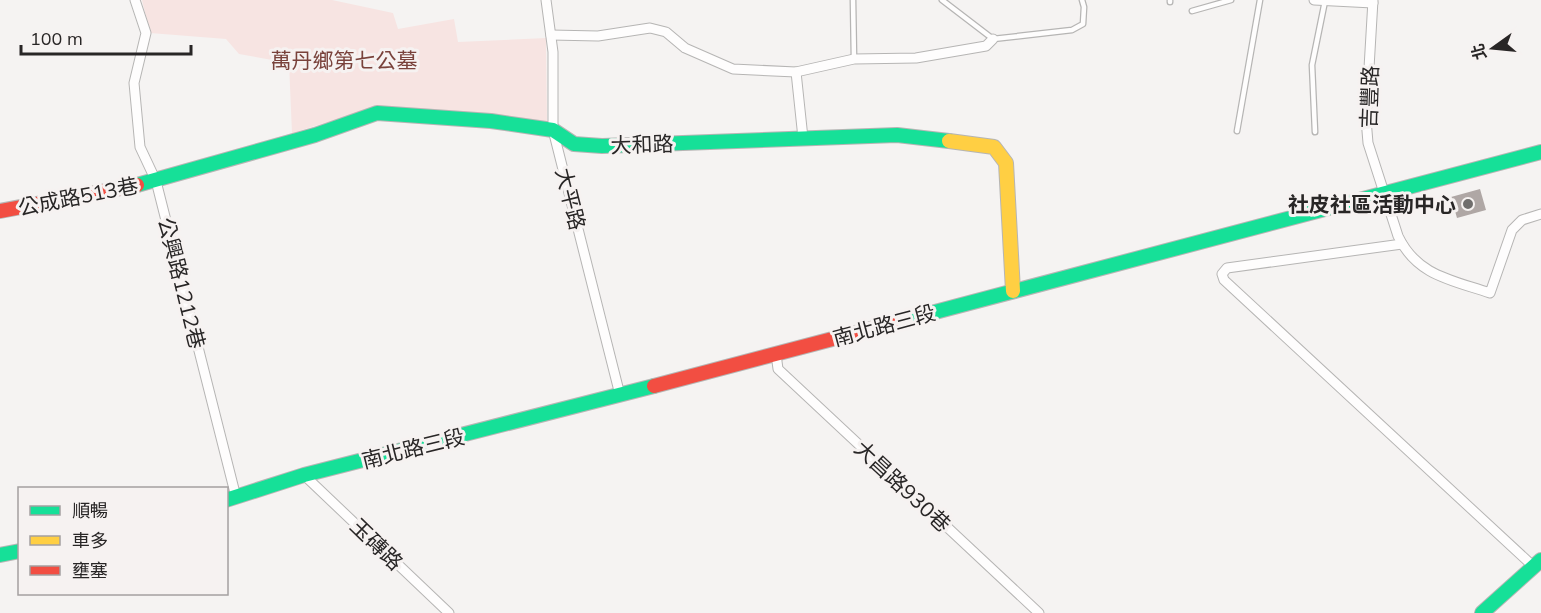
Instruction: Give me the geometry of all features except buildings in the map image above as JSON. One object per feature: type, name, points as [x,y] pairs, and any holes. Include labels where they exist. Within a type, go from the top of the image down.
[{"type":"street","name":"公興路1212巷","points":[[135,0],[146,33],[134,82],[140,147],[156,181],[231,498]]},
{"type":"street","name":"大平路","points":[[546,0],[553,52],[553,130],[620,395]]},
{"type":"street","points":[[1314,0],[1373,2]]},
{"type":"street","name":"吉豐路","points":[[1373,2],[1366,119],[1368,143],[1402,244]]},
{"type":"street","points":[[551,35],[598,36],[650,28],[666,32],[685,48],[733,69],[796,72],[854,59],[916,58],[986,46],[993,39]]},
{"type":"street","points":[[796,72],[803,138]]},
{"type":"street","name":"大和路","points":[[156,181],[315,135],[377,113],[491,121],[553,130],[574,144],[602,146],[897,135],[994,147],[1006,163],[1013,291]]},
{"type":"street","name":"南北路三段","points":[[231,498],[304,475],[620,395],[1541,152]]},
{"type":"street","name":"公成路513巷","points":[[0,211],[156,181]]},
{"type":"street","points":[[1482,613],[1538,563],[1224,280],[1222,274],[1227,268],[1402,244],[1405,250],[1430,273],[1490,293],[1512,230],[1522,220],[1541,214]]},
{"type":"street","name":"大昌路930巷","points":[[776,354],[778,369],[1039,613]]},
{"type":"street","name":"玉磚路","points":[[304,475],[449,613]]},
{"type":"street","points":[[0,555],[18,550]]},
{"type":"lane","points":[[854,0],[854,59]]},
{"type":"lane","points":[[942,0],[993,39],[1072,30],[1083,24],[1082,0]]},
{"type":"lane","points":[[1192,11],[1231,0]]},
{"type":"lane","points":[[1237,131],[1260,0]]},
{"type":"lane","points":[[1315,132],[1312,65],[1325,1]]},
{"type":"green space","name":"萬丹鄉第七公墓","points":[[142,0],[332,0],[393,13],[398,29],[454,19],[458,42],[546,38],[547,124],[455,111],[376,107],[292,133],[289,63],[239,54],[226,39],[150,33]]},
{"type":"traffic: fast","points":[[137,185],[315,135],[377,113],[491,121],[553,130],[574,144],[602,146],[897,135],[949,141]]},
{"type":"traffic: fast","points":[[901,321],[1541,152]]},
{"type":"traffic: fast","points":[[228,499],[304,475],[654,386]]},
{"type":"traffic: fast","points":[[0,555],[18,551]]},
{"type":"traffic: fast","points":[[1482,613],[1541,560]]},
{"type":"traffic: slow","points":[[949,141],[994,147],[1006,163],[1013,291]]},
{"type":"traffic: jam","points":[[0,211],[137,185]]},
{"type":"traffic: jam","points":[[654,386],[901,321]]},
{"type":"place","name":"社皮社區活動中心","points":[[1468,204]]}]
